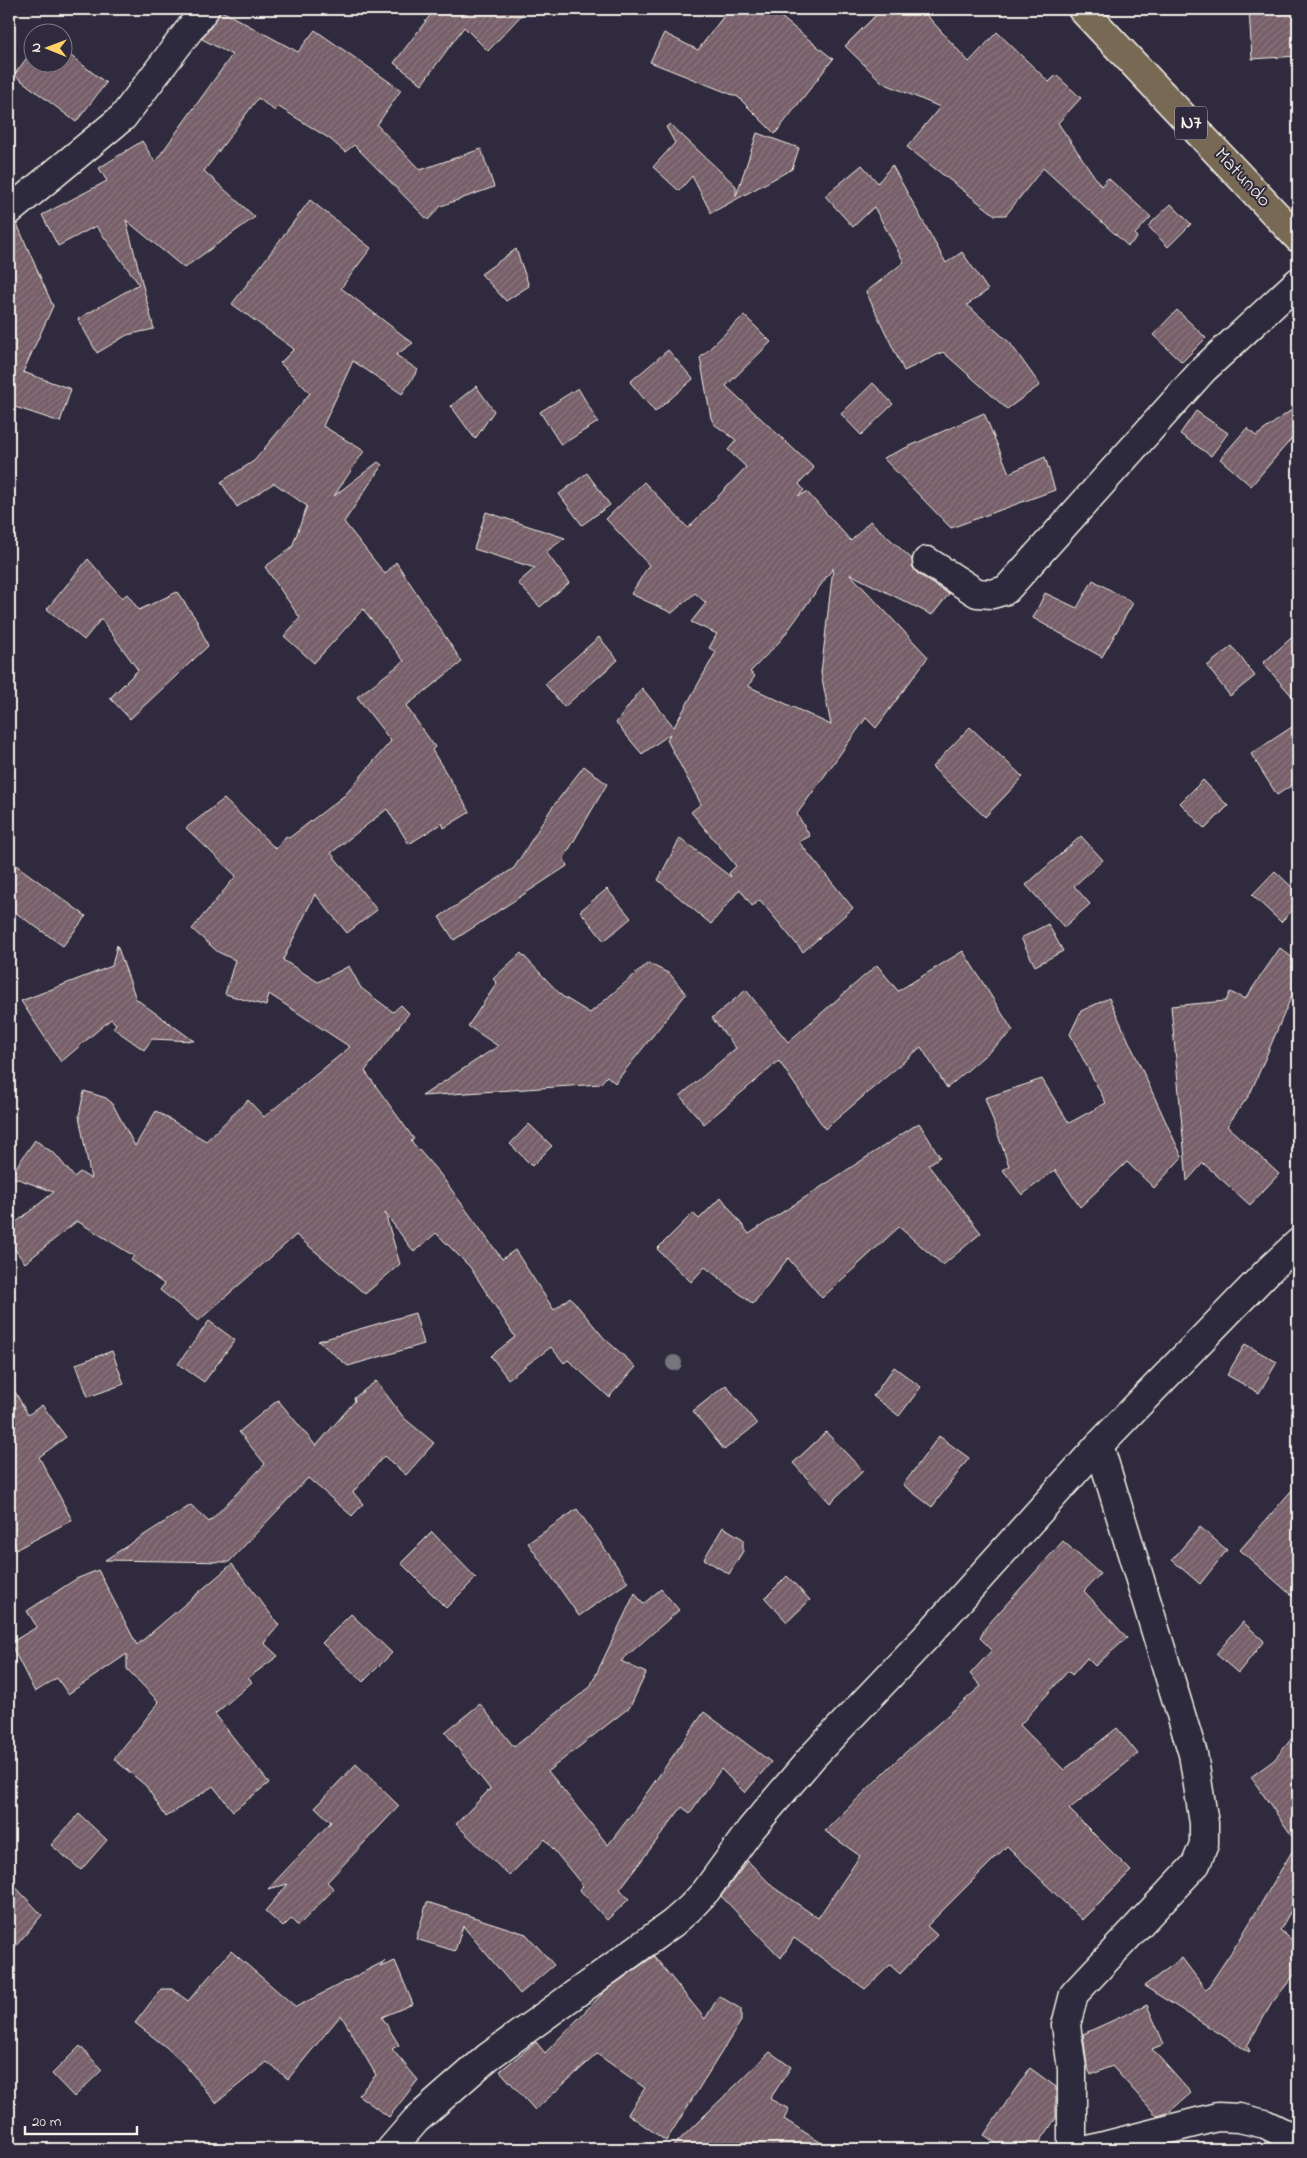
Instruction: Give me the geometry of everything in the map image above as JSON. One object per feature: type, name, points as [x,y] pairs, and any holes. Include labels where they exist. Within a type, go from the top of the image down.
[{"type":"main road","name":"Matundo","points":[[1082,9],[1298,238]]},
{"type":"street","points":[[9,211],[122,116],[205,9]]},
{"type":"street","points":[[927,561],[978,593],[992,594],[1006,590],[1204,369],[1298,282]]},
{"type":"street","points":[[391,2149],[416,2120],[488,2056],[673,1923],[690,1908],[751,1829],[814,1755],[929,1634],[1099,1445],[1270,1269],[1298,1244]]},
{"type":"street","points":[[1072,2149],[1072,2069],[1066,2025],[1074,1994],[1196,1864],[1204,1844],[1204,1823],[1193,1754],[1099,1445]]},
{"type":"street","points":[[1092,2149],[1217,2117],[1239,2118],[1265,2124],[1298,2140]]},
{"type":"building","points":[[435,9],[527,9],[488,51],[464,27],[422,84],[394,63]]},
{"type":"building","points":[[729,9],[771,9],[833,59],[775,134],[738,97],[650,62],[664,33],[698,50]]},
{"type":"building","points":[[882,9],[921,9],[969,62],[997,32],[1049,82],[1056,75],[1081,98],[1058,123],[1101,186],[1108,178],[1151,217],[1135,234],[1137,238],[1128,246],[1043,168],[1006,215],[995,215],[907,147],[940,107],[883,83],[845,46]]},
{"type":"building","points":[[1249,9],[1298,9],[1298,56],[1252,59]]},
{"type":"building","points":[[220,10],[298,52],[315,30],[401,90],[377,125],[420,170],[481,149],[494,187],[441,206],[428,220],[354,145],[345,152],[330,139],[279,107],[275,111],[258,98],[204,171],[255,217],[184,268],[126,220],[154,329],[127,335],[97,353],[78,319],[139,284],[96,226],[58,246],[42,215],[107,181],[99,168],[142,141],[155,162],[232,55],[202,39],[217,18]]},
{"type":"building","points":[[72,57],[106,83],[76,122],[14,75],[22,64],[22,72],[72,72]]},
{"type":"building","points":[[670,124],[736,186],[736,196],[757,133],[799,148],[792,169],[711,213],[692,176],[679,191],[653,167],[675,143],[666,127]]},
{"type":"building","points":[[862,165],[878,183],[892,165],[946,263],[962,252],[988,290],[967,305],[1010,343],[1040,385],[1007,409],[943,352],[904,371],[866,292],[904,262],[874,207],[853,227],[825,196]]},
{"type":"building","points":[[310,200],[371,248],[341,288],[413,343],[396,355],[418,370],[402,394],[353,361],[323,426],[364,451],[334,496],[378,462],[382,465],[344,522],[385,574],[396,562],[462,662],[406,706],[435,747],[432,750],[470,812],[444,828],[442,823],[409,844],[387,809],[331,853],[377,910],[347,933],[315,894],[283,960],[318,982],[349,966],[361,988],[393,1012],[401,1005],[409,1013],[365,1071],[414,1139],[411,1141],[440,1174],[502,1259],[515,1250],[554,1310],[570,1297],[604,1338],[636,1367],[609,1397],[568,1360],[564,1363],[551,1347],[508,1379],[491,1356],[515,1337],[470,1267],[436,1233],[414,1252],[385,1213],[400,1264],[365,1294],[296,1235],[198,1321],[160,1290],[164,1284],[131,1260],[134,1256],[77,1221],[25,1263],[9,1242],[9,1228],[54,1192],[10,1176],[35,1140],[55,1154],[74,1177],[80,1172],[91,1179],[79,1116],[84,1091],[106,1098],[112,1103],[135,1146],[156,1111],[206,1141],[248,1100],[264,1117],[350,1047],[269,994],[266,1006],[225,994],[235,960],[218,952],[192,929],[236,876],[186,828],[224,799],[276,849],[286,836],[289,838],[345,795],[391,741],[357,697],[404,661],[363,609],[314,663],[284,636],[300,618],[265,567],[292,547],[307,506],[274,483],[237,507],[221,482],[254,461],[310,393],[280,363],[294,349],[232,304]]},
{"type":"building","points":[[1171,204],[1191,224],[1168,247],[1148,226]]},
{"type":"building","points":[[17,224],[53,306],[23,372],[71,389],[60,422],[9,405],[9,226]]},
{"type":"building","points":[[516,249],[529,286],[506,301],[481,274]]},
{"type":"building","points":[[1177,310],[1206,338],[1182,362],[1153,335]]},
{"type":"building","points":[[744,315],[771,342],[726,386],[814,468],[799,484],[804,490],[798,496],[807,492],[851,541],[870,521],[912,559],[913,568],[918,574],[949,594],[932,615],[850,574],[928,657],[876,728],[866,718],[797,814],[810,836],[799,842],[853,908],[803,952],[760,900],[752,906],[740,889],[711,924],[658,880],[680,838],[731,877],[729,873],[736,866],[691,812],[701,804],[667,740],[670,734],[642,754],[616,723],[642,688],[674,727],[716,652],[709,648],[717,634],[691,622],[706,603],[695,593],[672,613],[631,594],[649,565],[606,519],[644,482],[688,528],[746,467],[728,450],[736,440],[714,424],[711,418],[700,358]],"holes":[[[833,568],[821,673],[831,725],[748,686],[755,676],[750,672],[781,640]]]},
{"type":"building","points":[[668,350],[693,379],[655,412],[630,382]]},
{"type":"building","points":[[873,383],[893,404],[861,435],[841,414]]},
{"type":"building","points":[[476,386],[494,411],[475,439],[451,406]]},
{"type":"building","points":[[578,388],[598,422],[561,445],[540,412]]},
{"type":"building","points":[[1298,405],[1298,431],[1251,486],[1220,459],[1247,428],[1256,436]]},
{"type":"building","points":[[1196,411],[1228,433],[1211,456],[1180,434]]},
{"type":"building","points":[[984,413],[1009,473],[1045,457],[1055,490],[951,528],[883,458]]},
{"type":"building","points":[[587,473],[610,505],[582,525],[559,494]]},
{"type":"building","points":[[486,512],[565,538],[546,552],[569,583],[540,607],[518,583],[535,568],[474,549]]},
{"type":"building","points":[[88,559],[122,598],[127,594],[139,610],[177,592],[196,619],[208,646],[130,719],[110,698],[138,670],[101,619],[84,640],[47,609]]},
{"type":"building","points":[[1093,580],[1133,603],[1102,657],[1033,618],[1045,593],[1077,608]]},
{"type":"building","points":[[1298,632],[1298,703],[1263,663]]},
{"type":"building","points":[[599,637],[618,660],[564,707],[545,684]]},
{"type":"building","points":[[1232,646],[1255,676],[1230,696],[1207,666]]},
{"type":"building","points":[[1298,723],[1298,781],[1277,795],[1251,754]]},
{"type":"building","points":[[970,727],[1023,777],[985,817],[932,767]]},
{"type":"building","points":[[584,766],[607,784],[564,858],[567,866],[454,940],[439,917],[514,868],[551,809]]},
{"type":"building","points":[[1203,780],[1228,806],[1205,829],[1180,803]]},
{"type":"building","points":[[1081,836],[1103,860],[1074,886],[1090,904],[1064,927],[1026,885]]},
{"type":"building","points":[[9,860],[86,916],[63,946],[9,908]]},
{"type":"building","points":[[1275,871],[1298,893],[1298,904],[1281,922],[1252,895]]},
{"type":"building","points":[[607,889],[631,918],[604,941],[580,911]]},
{"type":"building","points":[[1048,924],[1063,951],[1035,966],[1021,938]]},
{"type":"building","points":[[117,945],[136,999],[194,1041],[152,1039],[144,1050],[113,1028],[116,1024],[111,1019],[61,1062],[21,1001],[112,966]]},
{"type":"building","points":[[1280,948],[1298,962],[1298,981],[1250,1094],[1227,1126],[1279,1174],[1250,1205],[1203,1163],[1187,1181],[1171,1006],[1226,1001],[1230,992],[1245,999]]},
{"type":"building","points":[[963,951],[1013,1031],[947,1088],[921,1047],[825,1129],[779,1061],[704,1124],[680,1096],[736,1048],[712,1018],[746,990],[788,1042],[877,965],[898,991]]},
{"type":"building","points":[[521,953],[562,996],[590,1013],[648,963],[670,974],[686,994],[615,1083],[607,1076],[600,1084],[422,1096],[498,1046],[468,1026],[497,983],[493,979]]},
{"type":"building","points":[[1109,998],[1182,1157],[1154,1188],[1127,1162],[1080,1207],[1055,1170],[1022,1195],[1003,1170],[1009,1166],[985,1098],[1042,1079],[1069,1123],[1106,1103],[1070,1034],[1081,1011]]},
{"type":"building","points":[[919,1123],[940,1157],[928,1165],[981,1233],[943,1265],[899,1227],[822,1298],[788,1258],[753,1304],[705,1267],[691,1282],[657,1249],[693,1213],[699,1219],[721,1197],[749,1234]]},
{"type":"building","points":[[529,1124],[552,1146],[532,1166],[510,1144]]},
{"type":"building","points":[[415,1313],[424,1344],[348,1366],[318,1341]]},
{"type":"building","points":[[209,1321],[235,1340],[204,1382],[178,1364]]},
{"type":"building","points":[[1245,1344],[1277,1362],[1259,1393],[1227,1375]]},
{"type":"building","points":[[112,1351],[124,1384],[88,1397],[76,1364]]},
{"type":"building","points":[[894,1367],[921,1387],[899,1416],[873,1396]]},
{"type":"building","points":[[9,1381],[28,1415],[42,1405],[66,1437],[39,1457],[72,1520],[17,1549],[9,1532]]},
{"type":"building","points":[[376,1381],[404,1418],[434,1443],[406,1475],[384,1456],[353,1492],[363,1504],[352,1516],[308,1478],[229,1562],[105,1560],[191,1505],[209,1522],[265,1464],[239,1432],[278,1400],[316,1446],[355,1401],[354,1398]]},
{"type":"building","points":[[726,1385],[757,1424],[724,1450],[693,1411]]},
{"type":"building","points":[[826,1432],[863,1471],[830,1503],[793,1463]]},
{"type":"building","points":[[939,1436],[969,1458],[932,1507],[903,1485]]},
{"type":"building","points":[[1298,1483],[1298,1601],[1240,1550]]},
{"type":"building","points":[[577,1509],[628,1582],[579,1616],[528,1543]]},
{"type":"building","points":[[723,1527],[743,1539],[743,1551],[729,1574],[704,1559]]},
{"type":"building","points":[[1200,1527],[1227,1550],[1200,1584],[1172,1560]]},
{"type":"building","points":[[432,1532],[476,1578],[446,1608],[401,1563]]},
{"type":"building","points":[[1063,1541],[1100,1574],[1084,1591],[1127,1638],[1095,1666],[1087,1658],[1072,1675],[1068,1671],[1020,1725],[1064,1770],[1117,1728],[1138,1754],[1069,1809],[1131,1871],[1082,1920],[1007,1846],[927,1926],[937,1935],[900,1974],[890,1965],[865,1989],[794,1938],[781,1958],[721,1896],[748,1861],[773,1887],[818,1918],[860,1856],[825,1831],[898,1759],[981,1686],[970,1674],[992,1650],[980,1638],[986,1627]]},
{"type":"building","points":[[232,1564],[279,1625],[264,1643],[278,1656],[248,1678],[252,1682],[215,1714],[269,1783],[233,1811],[213,1786],[166,1817],[146,1786],[114,1759],[159,1702],[127,1669],[127,1654],[68,1694],[57,1678],[35,1692],[10,1643],[37,1627],[27,1611],[76,1579],[98,1570],[137,1645]]},
{"type":"building","points":[[787,1576],[810,1600],[787,1622],[765,1598]]},
{"type":"building","points":[[661,1589],[679,1610],[621,1661],[646,1673],[630,1707],[548,1771],[608,1845],[704,1712],[771,1762],[745,1793],[721,1769],[690,1813],[682,1807],[620,1889],[629,1899],[607,1920],[579,1889],[583,1886],[545,1839],[509,1876],[456,1824],[490,1789],[445,1732],[480,1704],[514,1747],[590,1687],[635,1593],[643,1604]]},
{"type":"building","points":[[351,1614],[392,1653],[363,1682],[322,1643]]},
{"type":"building","points":[[1243,1622],[1264,1641],[1238,1673],[1216,1654]]},
{"type":"building","points":[[1298,1731],[1298,1898],[1280,1930],[1298,1945],[1298,1970],[1272,2003],[1247,2046],[1249,2052],[1144,1986],[1182,1958],[1206,1990],[1240,1939],[1297,1843],[1251,1777],[1274,1760]]},
{"type":"building","points":[[356,1764],[399,1806],[327,1882],[334,1889],[298,1926],[291,1919],[283,1927],[265,1911],[288,1884],[268,1889],[331,1822],[315,1807]]},
{"type":"building","points":[[79,1814],[107,1840],[81,1870],[51,1845]]},
{"type":"building","points":[[9,1880],[42,1915],[9,1954]]},
{"type":"building","points":[[427,1902],[526,1934],[554,1965],[520,1994],[463,1926],[455,1951],[416,1939]]},
{"type":"building","points":[[231,1951],[296,2007],[385,1961],[380,1967],[395,1961],[413,2004],[382,2017],[399,2045],[392,2049],[418,2080],[389,2117],[358,2095],[376,2075],[341,2015],[288,2079],[267,2062],[216,2103],[185,2065],[166,2047],[135,2023],[161,1989],[172,1989],[188,2001]]},
{"type":"building","points":[[654,1956],[705,2019],[719,1996],[741,2009],[741,2021],[666,2141],[628,2114],[645,2088],[597,2054],[535,2110],[500,2071],[536,2042],[545,2053],[606,1990]]},
{"type":"building","points":[[1147,2005],[1164,2044],[1152,2049],[1191,2093],[1168,2113],[1157,2116],[1112,2066],[1091,2075],[1087,2066],[1083,2034]]},
{"type":"building","points":[[80,2046],[102,2070],[74,2097],[52,2074]]},
{"type":"building","points":[[770,2052],[791,2067],[770,2099],[789,2109],[784,2119],[831,2149],[670,2149]]},
{"type":"building","points":[[1030,2068],[1056,2087],[1056,2118],[1035,2149],[1005,2149],[984,2135]]}]
